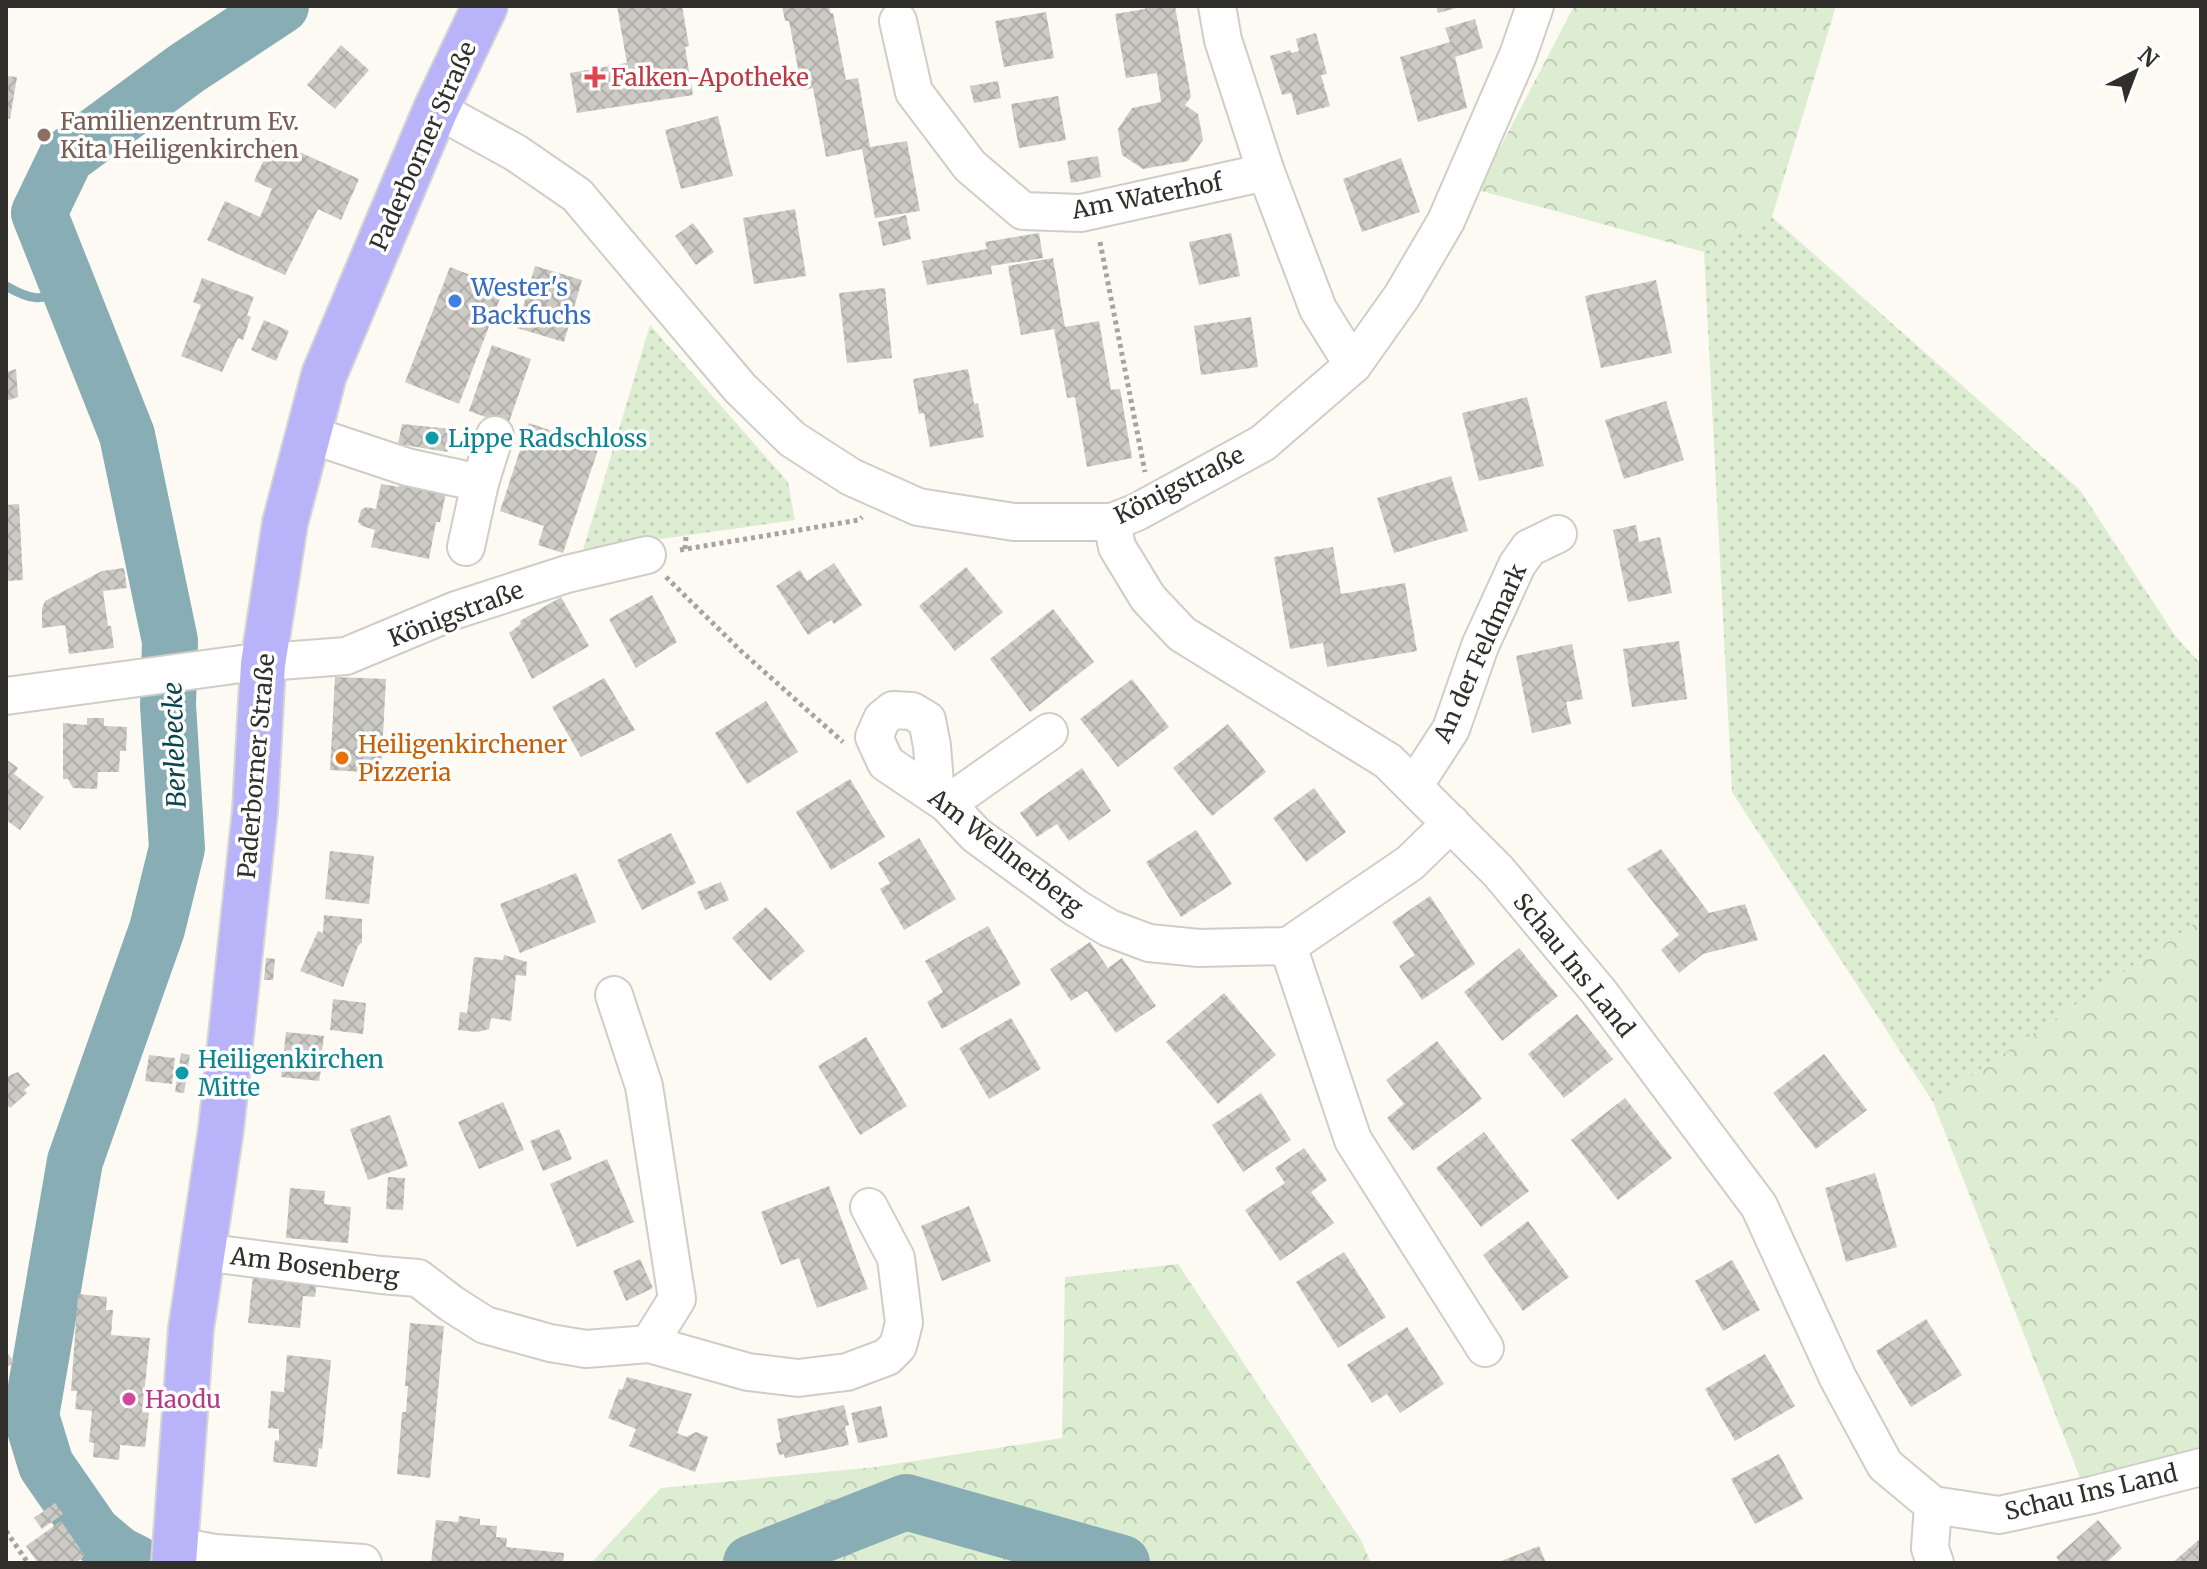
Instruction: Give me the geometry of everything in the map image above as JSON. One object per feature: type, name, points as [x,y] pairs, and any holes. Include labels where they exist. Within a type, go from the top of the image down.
[{"type":"main road","name":"Paderborner Straße","points":[[175,1555],[191,1329],[227,1078],[255,811],[263,664],[285,523],[324,375],[436,109],[485,6]]},
{"type":"street","points":[[1217,6],[1223,40],[1266,172],[1318,309],[1353,365]]},
{"type":"street","name":"Königstraße","points":[[436,109],[516,153],[577,195],[740,388],[792,439],[851,477],[918,507],[998,520],[1112,522],[1263,443],[1353,365],[1402,296],[1446,221],[1518,55],[1535,6]]},
{"type":"street","name":"Am Waterhof","points":[[898,21],[914,92],[970,166],[1023,211],[1081,213],[1266,172]]},
{"type":"street","points":[[308,434],[407,467],[480,483]]},
{"type":"street","points":[[466,547],[480,483],[495,435]]},
{"type":"street","name":"Schau Ins Land","points":[[1112,522],[1117,547],[1148,598],[1182,634],[1388,761],[1498,871],[1599,992],[1759,1206],[1838,1378],[1885,1465],[1933,1505],[1999,1515],[2201,1467]]},
{"type":"street","name":"An der Feldmark","points":[[1414,786],[1451,729],[1480,646],[1517,565],[1529,548],[1558,534]]},
{"type":"street","name":"Königstraße","points":[[6,696],[130,678],[346,656],[470,606],[567,574],[647,555]]},
{"type":"street","points":[[877,748],[874,737],[876,728],[893,710],[912,711],[927,720],[935,784],[947,804],[1049,732]]},
{"type":"street","name":"Am Wellnerberg","points":[[877,748],[886,763],[947,804],[976,835],[1076,908],[1109,928],[1149,943],[1242,949],[1288,946]]},
{"type":"street","points":[[1451,823],[1410,863],[1288,946],[1353,1140],[1485,1348]]},
{"type":"street","points":[[614,995],[644,1086],[677,1299],[649,1344]]},
{"type":"street","name":"Am Bosenberg","points":[[202,1252],[418,1278],[485,1325],[550,1343],[586,1349],[649,1344],[748,1372],[798,1378],[847,1372],[887,1357],[898,1346],[904,1323],[896,1258],[869,1207]]},
{"type":"street","points":[[1933,1505],[1930,1548],[1935,1563]]},
{"type":"street","points":[[175,1555],[215,1553],[363,1563]]},
{"type":"path","points":[[1093,210],[1152,503]]},
{"type":"path","points":[[647,555],[859,520],[888,492]]},
{"type":"path","points":[[685,549],[686,536]]},
{"type":"path","points":[[647,555],[705,618],[834,735],[850,746],[877,748]]},
{"type":"path","points":[[6,1531],[28,1563]]},
{"type":"green space","points":[[1574,6],[1836,6],[1772,217],[1704,252],[1478,190]]},
{"type":"green space","points":[[1772,217],[2080,490],[2176,637],[2201,664],[2201,919],[1933,1102],[1732,792],[1704,252]]},
{"type":"green space","points":[[650,325],[788,482],[795,520],[583,550]]},
{"type":"green space","points":[[2201,919],[2201,1448],[2081,1480],[1933,1102]]},
{"type":"green space","points":[[1178,1264],[1361,1540],[1371,1563],[591,1563],[661,1488],[875,1467],[1062,1438],[1065,1277]]},
{"type":"building","points":[[617,6],[682,6],[693,95],[577,113],[570,73],[627,63]]},
{"type":"building","points":[[782,6],[829,6],[846,80],[858,78],[870,147],[907,141],[920,211],[875,218],[862,149],[826,157],[813,88],[802,90],[789,21],[785,21]]},
{"type":"building","points":[[1145,6],[1175,6],[1191,97],[1185,105],[1198,114],[1203,140],[1188,161],[1143,169],[1122,155],[1118,129],[1132,108],[1161,102],[1157,73],[1126,78],[1115,14],[1145,9]]},
{"type":"building","points":[[1436,6],[1459,6],[1460,7],[1438,13]]},
{"type":"building","points":[[1046,12],[1054,58],[1004,67],[995,21]]},
{"type":"building","points":[[1475,19],[1483,48],[1455,57],[1467,108],[1418,122],[1400,57],[1450,42],[1445,28]]},
{"type":"building","points":[[1316,33],[1327,74],[1321,75],[1330,106],[1297,115],[1291,93],[1282,95],[1270,56],[1290,50],[1291,53],[1299,51],[1296,39]]},
{"type":"building","points":[[341,45],[369,70],[335,109],[307,85]]},
{"type":"building","points":[[6,76],[17,77],[10,119],[6,118]]},
{"type":"building","points":[[998,81],[1001,98],[974,103],[970,86]]},
{"type":"building","points":[[1058,96],[1066,140],[1019,148],[1011,104]]},
{"type":"building","points":[[718,116],[733,176],[681,189],[665,130]]},
{"type":"building","points":[[273,140],[359,179],[341,220],[318,209],[285,275],[207,240],[225,201],[260,217],[272,189],[254,181]]},
{"type":"building","points":[[1098,156],[1101,177],[1071,183],[1067,161]]},
{"type":"building","points":[[1401,158],[1420,212],[1362,232],[1343,179]]},
{"type":"building","points":[[795,209],[806,276],[754,284],[743,218]]},
{"type":"building","points":[[906,215],[911,239],[883,246],[878,222]]},
{"type":"building","points":[[693,223],[714,252],[696,265],[675,236]]},
{"type":"building","points":[[1039,233],[1043,258],[991,266],[992,274],[927,285],[922,261],[987,249],[985,242]]},
{"type":"building","points":[[1231,233],[1240,276],[1199,285],[1189,242]]},
{"type":"building","points":[[1053,258],[1065,327],[1099,321],[1111,390],[1120,389],[1132,458],[1087,467],[1075,397],[1067,398],[1054,329],[1021,335],[1008,266]]},
{"type":"building","points":[[535,266],[582,280],[564,342],[517,328]]},
{"type":"building","points":[[450,267],[504,288],[459,404],[405,382]]},
{"type":"building","points":[[202,278],[254,297],[243,340],[238,338],[222,372],[181,356],[201,305],[193,302]]},
{"type":"building","points":[[1656,280],[1672,353],[1601,368],[1585,296]]},
{"type":"building","points":[[885,288],[892,358],[847,363],[839,293]]},
{"type":"building","points":[[1251,317],[1258,367],[1201,375],[1194,326]]},
{"type":"building","points":[[264,320],[289,331],[276,361],[251,350]]},
{"type":"building","points":[[492,345],[531,359],[508,425],[469,411]]},
{"type":"building","points":[[16,369],[18,397],[6,401],[6,372]]},
{"type":"building","points":[[968,369],[984,437],[930,447],[924,413],[919,414],[913,379]]},
{"type":"building","points":[[1527,397],[1544,466],[1479,481],[1462,413]]},
{"type":"building","points":[[1666,401],[1684,460],[1624,479],[1605,420]]},
{"type":"building","points":[[529,423],[599,447],[563,553],[538,545],[544,526],[500,511]]},
{"type":"building","name":"Lippe Radschloss","points":[[402,424],[451,429],[448,452],[398,444]]},
{"type":"building","points":[[1451,476],[1468,531],[1394,553],[1377,498]]},
{"type":"building","points":[[401,477],[446,492],[429,559],[371,547],[375,530],[358,522],[361,510],[366,507],[376,509],[381,484],[399,487]]},
{"type":"building","points":[[19,504],[23,580],[6,581],[6,505]]},
{"type":"building","points":[[1636,525],[1639,542],[1660,537],[1672,593],[1628,602],[1613,530]]},
{"type":"building","points":[[1333,547],[1341,594],[1405,583],[1417,651],[1327,667],[1323,643],[1290,649],[1274,557]]},
{"type":"building","points":[[834,563],[862,605],[834,624],[831,620],[808,635],[776,586],[800,570],[807,581]]},
{"type":"building","points":[[966,567],[1003,612],[955,651],[919,606]]},
{"type":"building","points":[[124,568],[127,588],[103,591],[114,648],[69,654],[65,625],[42,628],[45,601],[102,571]]},
{"type":"building","points":[[652,595],[677,642],[636,668],[609,619]]},
{"type":"building","points":[[561,597],[589,646],[532,679],[509,633],[521,624],[520,621]]},
{"type":"building","points":[[1053,609],[1094,662],[1030,712],[990,659]]},
{"type":"building","points":[[1679,641],[1687,699],[1632,707],[1623,649]]},
{"type":"building","points":[[1572,644],[1583,699],[1566,702],[1571,724],[1532,733],[1516,656]]},
{"type":"building","points":[[335,677],[386,679],[381,773],[330,770]]},
{"type":"building","points":[[604,678],[635,730],[581,757],[552,707]]},
{"type":"building","points":[[1132,679],[1169,727],[1118,767],[1080,719]]},
{"type":"building","points":[[766,701],[798,752],[747,784],[715,733]]},
{"type":"building","points":[[87,718],[104,718],[104,726],[127,727],[126,751],[120,751],[119,772],[98,772],[97,789],[73,788],[68,779],[63,779],[63,723],[87,725]]},
{"type":"building","points":[[1228,724],[1266,772],[1212,816],[1173,768]]},
{"type":"building","points":[[6,759],[18,768],[14,774],[44,797],[20,830],[6,820]]},
{"type":"building","points":[[1082,768],[1111,811],[1069,841],[1057,824],[1037,837],[1020,813]]},
{"type":"building","points":[[850,779],[885,837],[831,870],[796,812]]},
{"type":"building","points":[[1314,788],[1346,832],[1306,862],[1273,818]]},
{"type":"building","points":[[1196,830],[1232,884],[1181,917],[1146,862]]},
{"type":"building","points":[[671,833],[696,883],[642,910],[617,860]]},
{"type":"building","points":[[919,838],[956,899],[904,930],[880,889],[890,883],[878,863]]},
{"type":"building","points":[[1661,849],[1709,913],[1745,904],[1758,940],[1703,954],[1679,973],[1661,950],[1679,935],[1627,869]]},
{"type":"building","points":[[330,851],[374,856],[369,904],[325,899]]},
{"type":"building","points":[[576,873],[596,922],[520,953],[500,904]]},
{"type":"building","points":[[721,882],[729,900],[705,910],[697,892]]},
{"type":"building","points":[[1430,896],[1475,964],[1422,1000],[1399,966],[1415,955],[1392,922]]},
{"type":"building","points":[[766,907],[805,951],[770,981],[732,938]]},
{"type":"building","points":[[324,915],[362,919],[362,942],[343,987],[300,971],[318,931],[323,933]]},
{"type":"building","points":[[988,926],[1021,984],[942,1029],[927,1002],[943,992],[925,961]]},
{"type":"building","points":[[1090,942],[1108,968],[1122,958],[1156,1006],[1116,1033],[1087,991],[1071,1001],[1050,969]]},
{"type":"building","points":[[1519,948],[1558,996],[1502,1041],[1464,992]]},
{"type":"building","points":[[504,955],[527,962],[526,976],[516,975],[511,1021],[491,1018],[489,1029],[478,1032],[458,1030],[460,1012],[467,1013],[474,957],[503,960]]},
{"type":"building","name":"Heiligenkirchen Mitte","points":[[266,958],[275,959],[273,980],[264,980]]},
{"type":"building","points":[[1224,993],[1276,1055],[1218,1104],[1166,1042]]},
{"type":"building","points":[[333,999],[366,1003],[363,1034],[330,1030]]},
{"type":"building","points":[[1577,1014],[1613,1059],[1564,1098],[1528,1054]]},
{"type":"building","points":[[1011,1018],[1041,1069],[989,1099],[959,1048]]},
{"type":"building","points":[[286,1032],[324,1036],[322,1051],[328,1052],[326,1071],[321,1070],[319,1081],[281,1077]]},
{"type":"building","points":[[866,1037],[907,1106],[860,1135],[818,1066]]},
{"type":"building","points":[[1437,1041],[1482,1099],[1413,1151],[1387,1118],[1404,1104],[1386,1080]]},
{"type":"building","name":"Heiligenkirchen Mitte","points":[[181,1053],[190,1055],[184,1093],[175,1092]]},
{"type":"building","points":[[1824,1054],[1867,1110],[1816,1149],[1773,1093]]},
{"type":"building","points":[[149,1055],[175,1058],[172,1084],[145,1081]]},
{"type":"building","points":[[18,1072],[30,1085],[24,1090],[27,1093],[10,1108],[6,1103],[6,1077]]},
{"type":"building","points":[[1261,1093],[1291,1140],[1243,1172],[1212,1125]]},
{"type":"building","points":[[1625,1098],[1672,1158],[1618,1200],[1571,1140]]},
{"type":"building","points":[[503,1102],[524,1150],[479,1169],[458,1122]]},
{"type":"building","points":[[390,1115],[408,1166],[368,1180],[350,1129]]},
{"type":"building","points":[[559,1129],[572,1159],[543,1171],[530,1141]]},
{"type":"building","points":[[1484,1132],[1529,1191],[1481,1227],[1436,1168]]},
{"type":"building","points":[[1304,1148],[1327,1180],[1311,1192],[1334,1223],[1280,1261],[1245,1210],[1285,1183],[1275,1168]]},
{"type":"building","points":[[607,1159],[634,1222],[577,1247],[550,1184]]},
{"type":"building","points":[[1875,1173],[1897,1247],[1846,1262],[1825,1188]]},
{"type":"building","points":[[388,1177],[405,1178],[403,1210],[386,1209]]},
{"type":"building","points":[[829,1186],[868,1289],[817,1308],[799,1258],[781,1265],[761,1212]]},
{"type":"building","points":[[290,1188],[325,1191],[324,1204],[351,1207],[348,1243],[286,1238]]},
{"type":"building","points":[[969,1206],[991,1261],[942,1281],[921,1226]]},
{"type":"building","points":[[1528,1221],[1569,1277],[1523,1311],[1483,1255]]},
{"type":"building","points":[[1344,1252],[1386,1317],[1338,1348],[1296,1282]]},
{"type":"building","points":[[640,1259],[653,1288],[626,1301],[613,1271]]},
{"type":"building","points":[[1732,1260],[1760,1310],[1723,1331],[1695,1281]]},
{"type":"building","points":[[253,1275],[317,1281],[315,1297],[303,1296],[300,1328],[248,1323]]},
{"type":"building","points":[[78,1294],[107,1297],[106,1310],[113,1310],[111,1335],[150,1338],[142,1412],[149,1413],[145,1447],[120,1445],[119,1460],[93,1457],[94,1443],[89,1442],[92,1411],[75,1409],[77,1391],[71,1391]]},
{"type":"building","points":[[1926,1319],[1962,1375],[1911,1407],[1876,1351]]},
{"type":"building","points":[[410,1323],[444,1326],[430,1478],[397,1474],[402,1412],[406,1412]]},
{"type":"building","points":[[1407,1327],[1444,1384],[1400,1413],[1387,1394],[1372,1403],[1347,1365]]},
{"type":"building","points":[[6,1351],[14,1362],[6,1368]]},
{"type":"building","points":[[1765,1354],[1795,1406],[1735,1441],[1705,1389]]},
{"type":"building","points":[[287,1355],[331,1360],[322,1449],[319,1448],[317,1467],[273,1462],[279,1429],[268,1428],[271,1391],[284,1392]]},
{"type":"building","points":[[627,1377],[692,1394],[677,1433],[686,1437],[696,1432],[708,1437],[695,1472],[629,1446],[636,1429],[608,1418]]},
{"type":"building","points":[[844,1405],[849,1425],[845,1426],[849,1445],[785,1458],[784,1454],[779,1455],[776,1443],[781,1442],[777,1419]]},
{"type":"building","points":[[881,1406],[888,1437],[858,1443],[851,1413]]},
{"type":"building","points":[[1779,1454],[1803,1499],[1755,1524],[1731,1479]]},
{"type":"building","points":[[55,1503],[63,1514],[42,1529],[34,1518]]},
{"type":"building","points":[[459,1516],[480,1519],[480,1525],[497,1526],[496,1537],[507,1538],[506,1547],[564,1553],[563,1563],[431,1563],[436,1520],[458,1522]]},
{"type":"building","points":[[2098,1520],[2122,1548],[2106,1563],[2061,1563],[2056,1557]]},
{"type":"building","points":[[61,1521],[85,1556],[75,1563],[38,1563],[26,1546]]},
{"type":"building","points":[[2201,1538],[2201,1563],[2172,1563]]},
{"type":"building","points":[[1539,1546],[1546,1563],[1496,1563]]},
{"type":"waterway","name":"Berlebecke","points":[[136,1563],[118,1554],[93,1533],[46,1465],[31,1416],[75,1161],[157,929],[177,848],[168,705],[170,641],[127,435],[39,213],[66,157],[187,68],[281,6]]},
{"type":"waterway","points":[[6,286],[38,298],[72,290]]},
{"type":"waterway","points":[[751,1563],[906,1502],[1122,1563]]},
{"type":"place","name":"Falken-Apotheke","points":[[595,77]]},
{"type":"place","name":"Familienzentrum Ev. Kita Heiligenkirchen","points":[[44,135]]},
{"type":"place","name":"Wester's Backfuchs","points":[[455,301]]},
{"type":"place","name":"Lippe Radschloss","points":[[432,438]]},
{"type":"place","name":"Heiligenkirchener Pizzeria","points":[[342,758]]},
{"type":"place","name":"Heiligenkirchen Mitte","points":[[182,1073]]},
{"type":"place","name":"Haodu","points":[[129,1399]]}]
